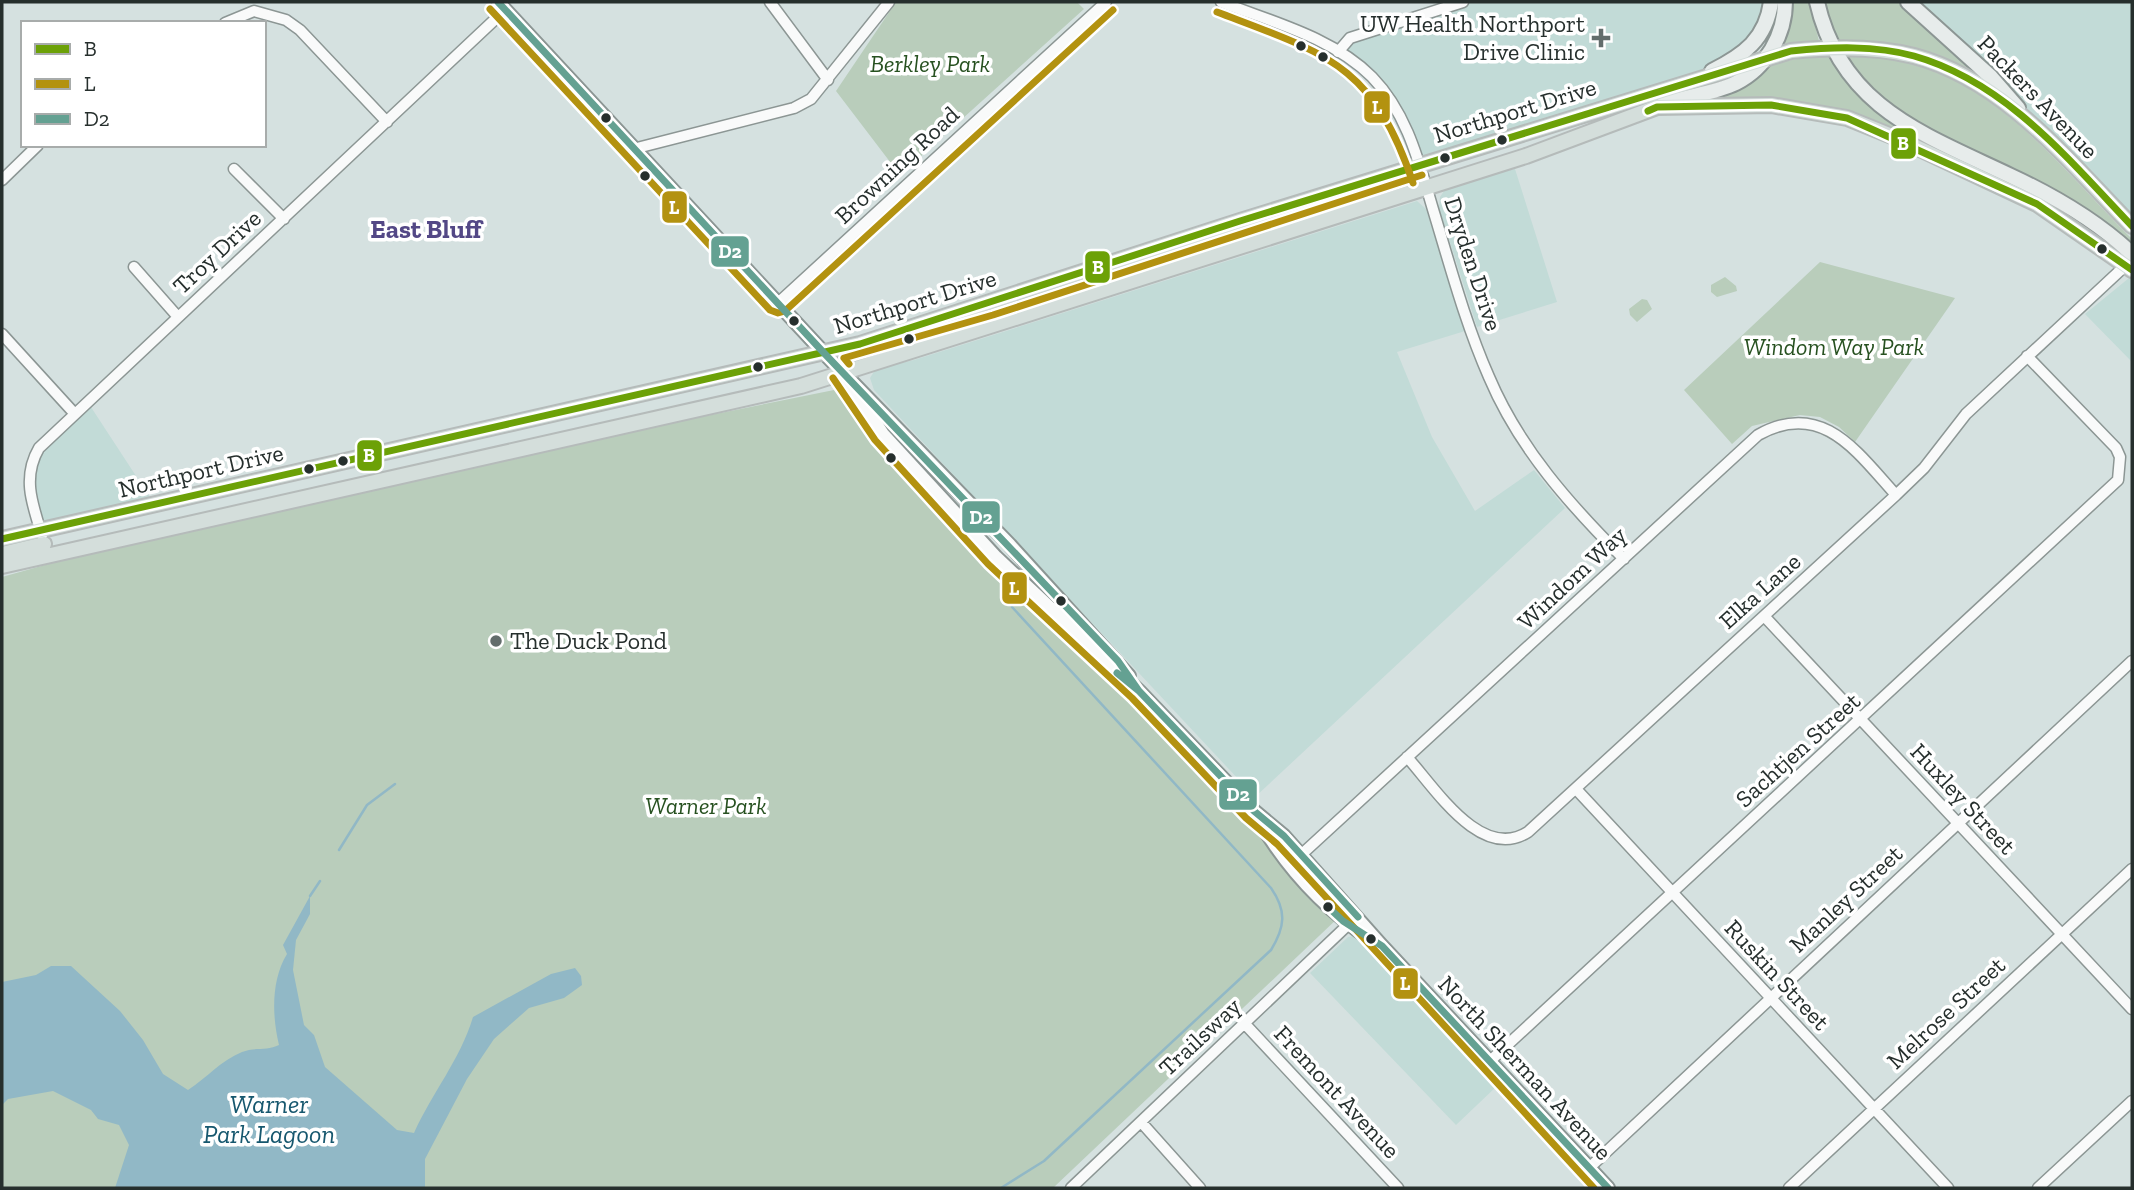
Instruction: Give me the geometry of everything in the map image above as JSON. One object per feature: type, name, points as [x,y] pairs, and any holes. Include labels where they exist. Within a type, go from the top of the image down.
[{"type":"main road","points":[[1702,76],[1736,60],[1753,45],[1766,24],[1771,2]]},
{"type":"main road","points":[[1657,107],[1738,82],[1766,58],[1778,38],[1785,2]]},
{"type":"main road","points":[[1817,2],[1831,47],[1859,86],[1900,122],[2059,201],[2130,263]]},
{"type":"main road","name":"Packers Avenue","points":[[1908,2],[2004,92],[2132,226]]},
{"type":"main road","name":"Northport Drive","points":[[2,566],[44,543],[824,353],[990,304],[1419,165],[1766,58],[1831,47],[1915,56],[1961,75],[2030,122]]},
{"type":"main road","name":"Northport Drive","points":[[2,539],[44,543],[758,396],[842,372],[1526,156],[1657,107],[1771,105],[1847,118],[1899,139],[2037,204],[2130,263]]},
{"type":"main road","points":[[1123,284],[1134,267],[1154,250]]},
{"type":"main road","points":[[2,554],[44,543]]},
{"type":"street","points":[[770,2],[828,80]]},
{"type":"street","points":[[633,149],[794,108],[811,99],[889,2]]},
{"type":"street","name":"Browning Road","points":[[778,303],[1107,2]]},
{"type":"street","name":"Dryden Drive","points":[[1221,2],[1321,41],[1357,64],[1389,97],[1419,165],[1488,376],[1506,413],[1540,466],[1623,559]]},
{"type":"street","points":[[1338,52],[1350,38],[1463,2]]},
{"type":"street","points":[[228,21],[254,6],[286,20],[300,30],[387,122]]},
{"type":"street","name":"North Sherman Avenue","points":[[502,6],[824,353],[1118,661],[1139,691]]},
{"type":"street","name":"Troy Drive","points":[[44,543],[29,488],[29,467],[39,448],[387,122],[502,6]]},
{"type":"street","points":[[2,180],[36,147]]},
{"type":"street","points":[[234,169],[284,219]]},
{"type":"street","name":"Elka Lane","points":[[1407,757],[1475,831],[1492,840],[1520,837],[1576,789],[1896,495],[1924,468],[1966,414],[2130,263]]},
{"type":"street","points":[[134,267],[178,317]]},
{"type":"street","points":[[2,334],[74,413]]},
{"type":"street","name":"Sachtjen Street","points":[[1489,1062],[2118,480],[2120,461],[2109,440],[2027,356]]},
{"type":"street","name":"North Sherman Avenue","points":[[842,372],[883,434],[975,535],[1044,604],[1139,691],[1254,811],[1301,854],[1353,921]]},
{"type":"street","name":"Windom Way","points":[[1290,865],[1758,435],[1778,426],[1799,422],[1824,428],[1849,443],[1896,495]]},
{"type":"street","name":"Huxley Street","points":[[1764,616],[2132,1009]]},
{"type":"street","name":"Manley Street","points":[[1589,1168],[2132,661]]},
{"type":"street","name":"Ruskin Street","points":[[1576,789],[1948,1188]]},
{"type":"street","name":"North Sherman Avenue","points":[[1254,811],[1290,865],[1382,946],[1608,1188]]},
{"type":"street","name":"Melrose Street","points":[[1789,1188],[2132,869]]},
{"type":"street","name":"Trailsway","points":[[1071,1188],[1353,921]]},
{"type":"street","name":"Fremont Avenue","points":[[1245,1024],[1398,1188]]},
{"type":"street","points":[[2038,1188],[2132,1101]]},
{"type":"street","points":[[1141,1122],[1200,1188]]},
{"type":"shaded area","points":[[1463,2],[1771,2],[1761,34],[1702,76],[1419,165],[1389,97],[1338,52],[1347,40]]},
{"type":"shaded area","points":[[1908,2],[2132,2],[2132,226]]},
{"type":"shaded area","points":[[1515,169],[1557,302],[1477,327],[1439,208],[1440,197],[1446,188],[1470,178]]},
{"type":"shaded area","points":[[1417,201],[1426,209],[1465,331],[1397,352],[1432,437],[1475,511],[1534,470],[1565,508],[1255,797],[874,390],[870,378],[875,370],[884,367],[914,360]]},
{"type":"shaded area","points":[[2132,278],[2132,362],[2085,314]]},
{"type":"shaded area","points":[[87,401],[155,505],[40,531],[33,504],[32,460]]},
{"type":"shaded area","points":[[1354,936],[1497,1086],[1456,1125],[1310,973],[1348,937]]},
{"type":"green space","name":"Berkley Park","points":[[896,2],[1077,2],[1084,9],[900,175],[836,91]]},
{"type":"green space","points":[[1787,2],[1809,2],[1819,41],[1778,47]]},
{"type":"green space","points":[[1822,2],[1900,2],[1989,83],[1952,65],[1834,41]]},
{"type":"green space","points":[[1853,53],[1932,70],[1961,83],[1988,101],[2015,121],[2064,168],[2132,239],[2132,251],[2017,172],[1897,112],[1858,77],[1844,54]]},
{"type":"green space","points":[[1828,54],[1859,95],[1898,128],[2046,200],[2114,244],[2112,247],[2069,218],[1855,115],[1803,102],[1761,97],[1713,97],[1767,64]]},
{"type":"green space","name":"Windom Way Park","points":[[1820,262],[1955,298],[1855,442],[1839,427],[1820,417],[1800,415],[1752,426],[1732,444],[1684,390]]},
{"type":"green space","points":[[1725,277],[1736,286],[1737,291],[1717,297],[1711,292],[1711,285]]},
{"type":"green space","points":[[1642,299],[1647,300],[1652,309],[1637,322],[1630,315],[1629,309]]},
{"type":"green space","name":"Warner Park","points":[[839,389],[1339,917],[1053,1188],[2,1188],[2,577],[88,553],[592,439]]},
{"type":"water","name":"Warner Park Lagoon","points":[[310,896],[310,914],[296,940],[293,970],[304,1025],[314,1035],[325,1067],[397,1130],[414,1133],[461,1048],[473,1017],[551,974],[575,968],[581,976],[582,985],[564,998],[529,1008],[494,1039],[467,1079],[425,1159],[425,1188],[115,1188],[129,1145],[119,1125],[98,1119],[91,1110],[53,1091],[8,1099],[2,1105],[2,982],[36,975],[51,966],[71,966],[120,1011],[143,1040],[163,1074],[188,1090],[234,1056],[279,1045],[274,998],[278,975],[287,954],[283,945]]},
{"type":"waterway","points":[[1001,1188],[1044,1161],[1271,950],[1279,934],[1282,919],[1280,904],[1271,888],[1012,607]]},
{"type":"waterway","points":[[339,850],[367,805],[395,784]]},
{"type":"waterway","points":[[310,896],[320,881]]},
{"type":"transit line","name":"D2","points":[[498,2],[824,353],[1118,661],[1139,691]]},
{"type":"transit line","name":"L","points":[[490,9],[770,310],[778,313],[785,311],[1113,10]]},
{"type":"transit line","name":"L","points":[[1217,12],[1317,53],[1341,69],[1362,88],[1381,112],[1398,143],[1413,183]]},
{"type":"transit line","name":"B","points":[[2,539],[860,344],[1240,221],[1791,51],[1837,48],[1884,50],[1914,56],[1947,68],[1978,84],[2034,126],[2132,226]]},
{"type":"transit line","name":"B","points":[[1648,111],[1657,107],[1771,105],[1847,118],[2037,204],[2132,270]]},
{"type":"transit line","name":"L","points":[[849,364],[844,358],[993,315],[1422,175]]},
{"type":"transit line","name":"L","points":[[833,378],[875,440],[988,564],[1132,698],[1246,818],[1277,844],[1594,1188]]},
{"type":"transit line","name":"D2","points":[[1117,673],[1139,691],[1254,811],[1284,836],[1358,917]]},
{"type":"transit line","name":"D2","points":[[1328,907],[1343,921],[1382,946],[1608,1188]]},
{"type":"place","name":"UW Health Northport Drive Clinic","points":[[1601,38]]},
{"type":"place","name":"The Duck Pond","points":[[496,641]]},
{"type":"district","name":"East Bluff","points":[[426,229]]}]
